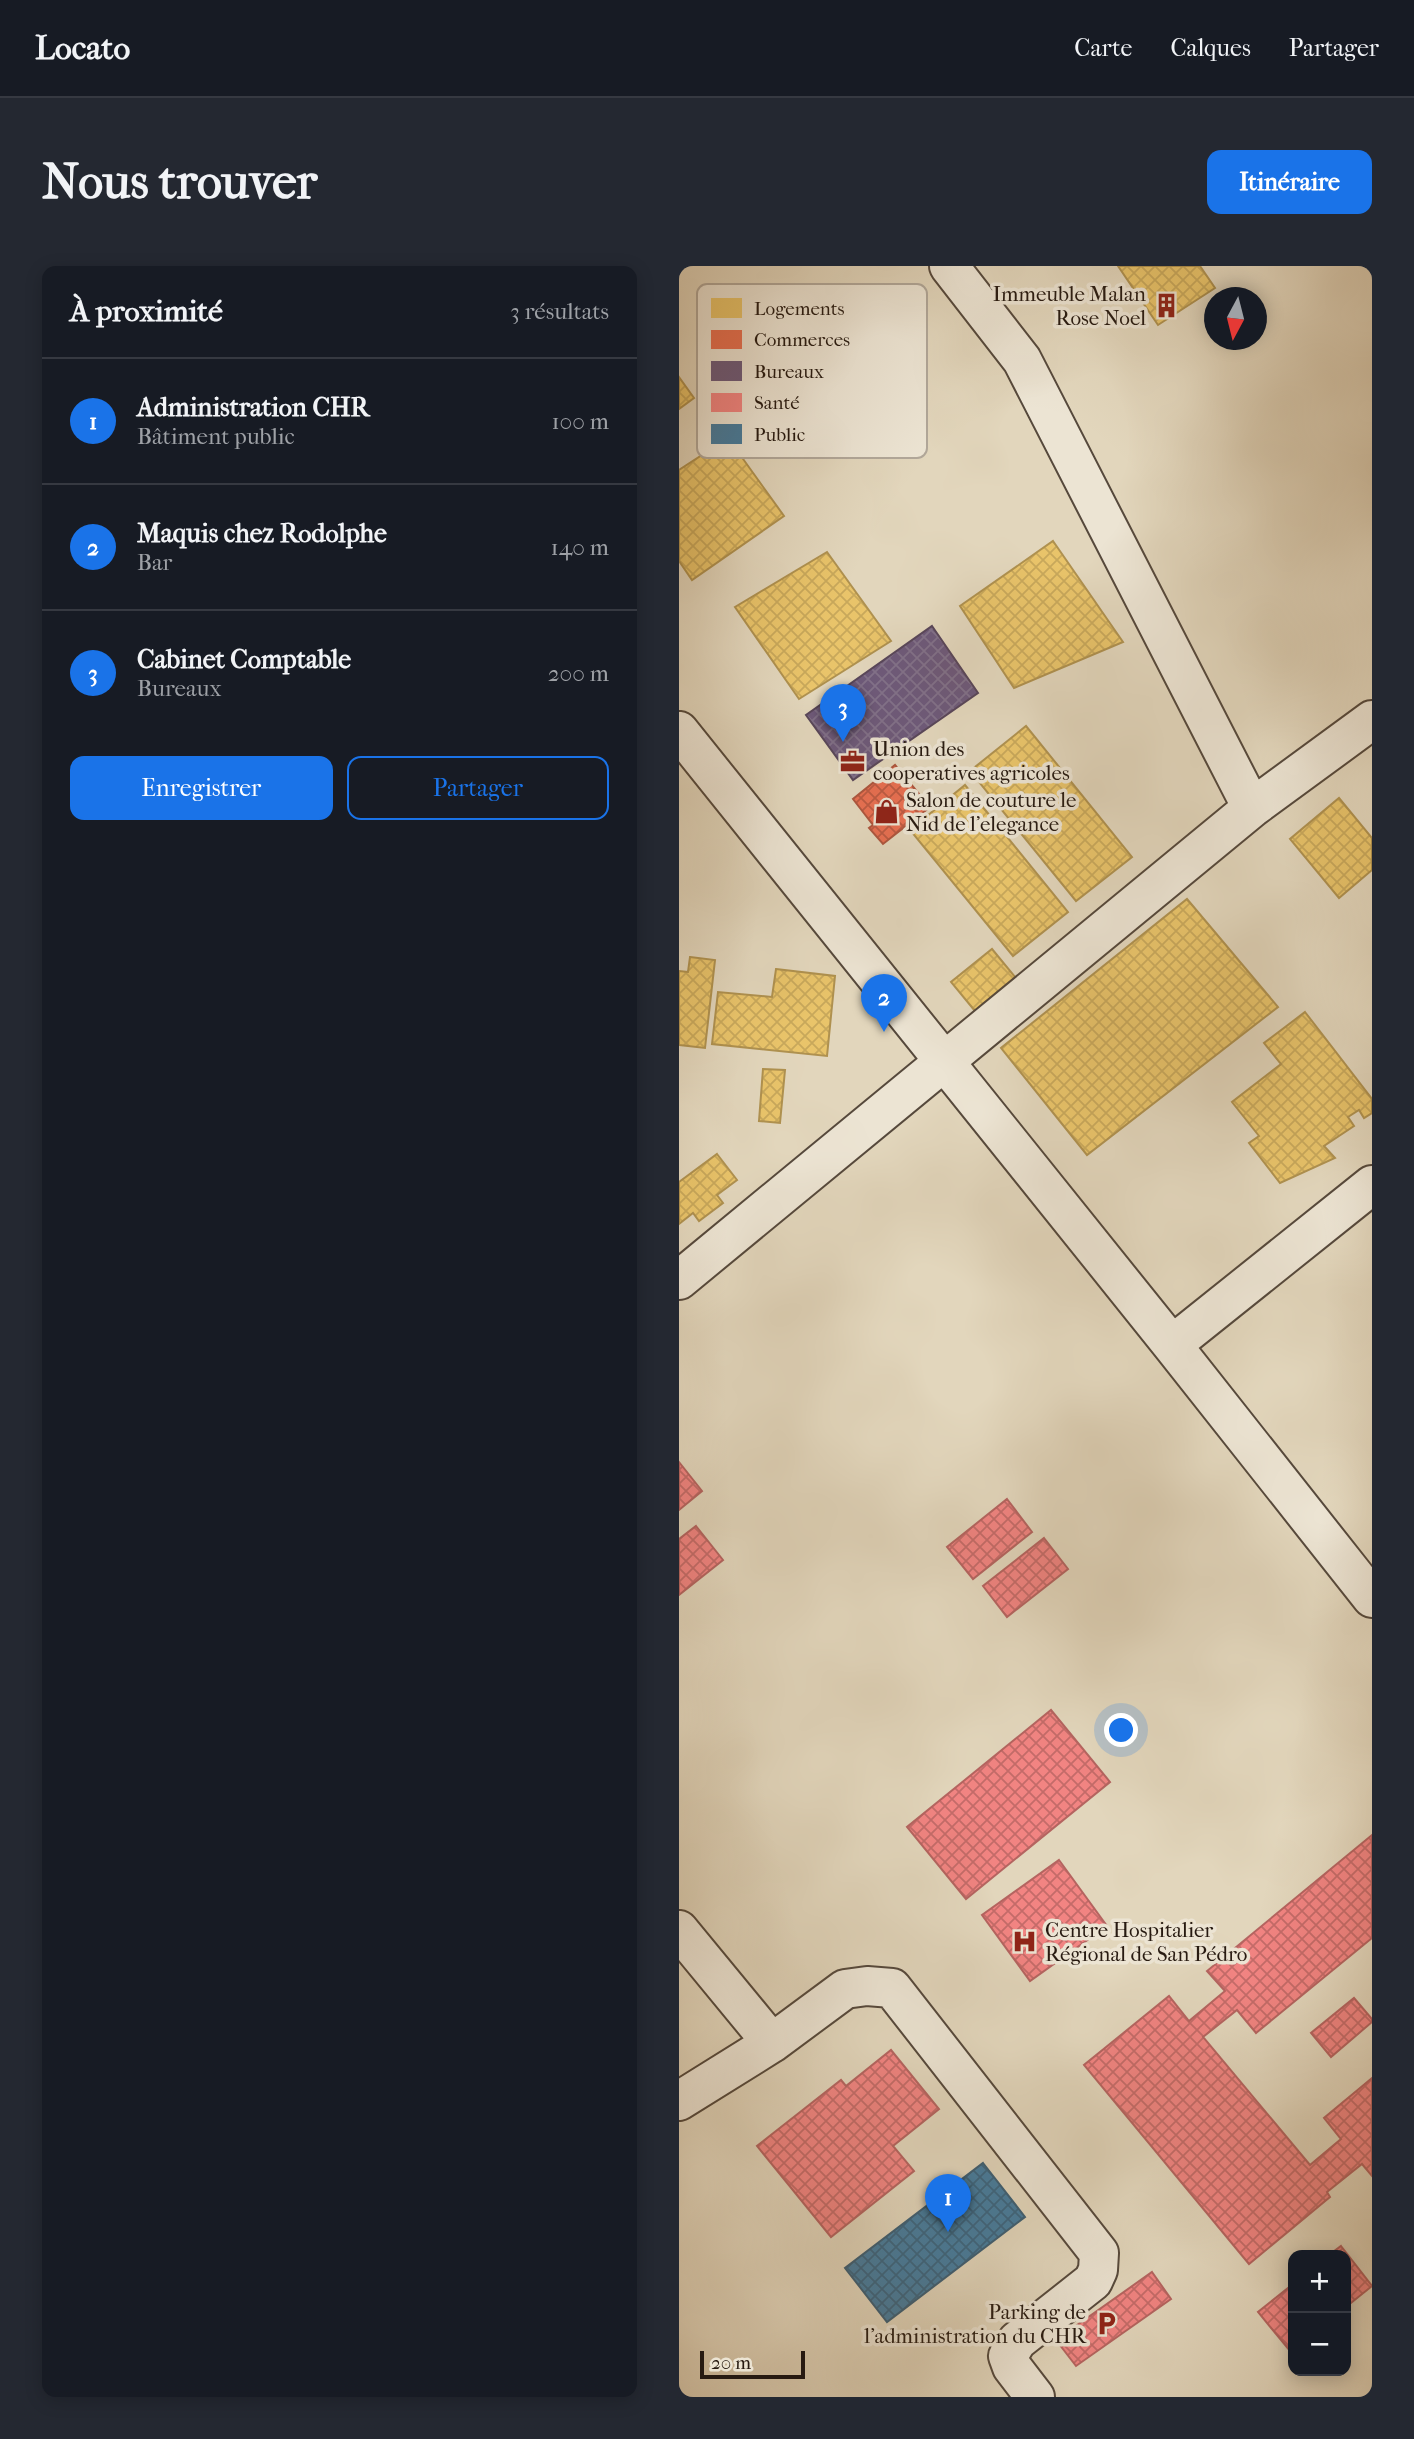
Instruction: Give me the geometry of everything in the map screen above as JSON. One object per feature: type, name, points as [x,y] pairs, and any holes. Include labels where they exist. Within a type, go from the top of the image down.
[{"type":"street","points":[[950,266],[1021,360],[1252,808]]},
{"type":"street","points":[[679,1280],[1252,808],[1372,720]]},
{"type":"street","points":[[679,731],[1372,1598]]},
{"type":"street","points":[[1172,1345],[1372,1185]]},
{"type":"street","points":[[679,1930],[772,2043]]},
{"type":"street","points":[[679,2101],[772,2043],[845,1989],[867,1986],[892,1988],[1099,2253],[1098,2270],[1093,2281],[1017,2341],[1008,2356],[1012,2367],[1035,2397]]},
{"type":"building: Logements","name":"Immeuble Malan Rose Noel","points":[[1118,266],[1200,266],[1214,287],[1204,287],[1204,295],[1158,325]]},
{"type":"building: Logements","points":[[679,377],[694,398],[679,409]]},
{"type":"building: Logements","points":[[697,458],[742,458],[784,516],[692,580],[679,561],[679,470]]},
{"type":"building: Logements","points":[[1053,541],[1123,642],[1014,688],[960,606]]},
{"type":"building: Logements","points":[[827,552],[891,641],[799,699],[735,607]]},
{"type":"building: Logements","points":[[1026,726],[1132,857],[1076,901],[970,771]]},
{"type":"building: Logements","points":[[965,785],[1068,912],[1013,956],[910,830]]},
{"type":"building: Logements","points":[[1339,798],[1372,838],[1372,870],[1339,898],[1290,839]]},
{"type":"building: Logements","points":[[1187,899],[1278,1007],[1087,1155],[1001,1048]]},
{"type":"building: Logements","points":[[992,949],[1016,978],[975,1011],[951,982]]},
{"type":"building: Logements","points":[[690,957],[715,960],[705,1048],[679,1045],[679,971],[688,972]]},
{"type":"building: Logements","points":[[776,969],[835,976],[827,1056],[712,1044],[718,992],[772,997]]},
{"type":"building: Logements","points":[[1305,1012],[1372,1099],[1372,1113],[1364,1118],[1359,1110],[1348,1117],[1354,1126],[1324,1146],[1335,1158],[1280,1183],[1249,1143],[1259,1136],[1232,1102],[1281,1064],[1264,1043]]},
{"type":"building: Logements","points":[[763,1069],[785,1070],[780,1123],[759,1121]]},
{"type":"building: Logements","points":[[717,1154],[737,1180],[717,1195],[723,1203],[699,1221],[693,1213],[679,1224],[679,1182]]},
{"type":"building: Commerces","points":[[895,765],[930,807],[883,844],[869,828],[873,825],[853,799]]},
{"type":"building: Bureaux","points":[[932,626],[978,693],[853,780],[806,715]]},
{"type":"building: Santé","points":[[679,1462],[702,1491],[679,1510]]},
{"type":"building: Santé","points":[[1007,1499],[1032,1532],[973,1579],[947,1547]]},
{"type":"building: Santé","points":[[696,1526],[723,1560],[679,1595],[679,1539]]},
{"type":"building: Santé","points":[[1044,1538],[1068,1569],[1007,1617],[983,1586]]},
{"type":"building: Santé","points":[[1051,1710],[1110,1782],[966,1899],[907,1827]]},
{"type":"building: Santé","points":[[1372,1835],[1372,1938],[1256,2033],[1237,2010],[1203,2037],[1310,2165],[1341,2139],[1324,2118],[1372,2078],[1372,2176],[1362,2164],[1327,2192],[1330,2197],[1249,2264],[1084,2065],[1169,1996],[1189,2021],[1225,1991],[1207,1971]]},
{"type":"building: Santé","points":[[1059,1860],[1107,1926],[1030,1981],[982,1915]]},
{"type":"building: Santé","points":[[1354,1998],[1372,2022],[1331,2057],[1311,2033]]},
{"type":"building: Santé","points":[[891,2050],[939,2109],[893,2146],[914,2171],[831,2237],[757,2146],[841,2080],[846,2086]]},
{"type":"building: Santé","points":[[1351,2259],[1372,2286],[1351,2303]]},
{"type":"building: Santé","points":[[1152,2272],[1171,2299],[1076,2366],[1056,2340]]},
{"type":"building: Santé","points":[[1288,2288],[1288,2349],[1258,2312]]},
{"type":"building: Public","points":[[983,2163],[1025,2217],[887,2322],[845,2268]]},
{"type":"place","name":"Immeuble Malan Rose Noel","points":[[1166,306]]},
{"type":"place","name":"Cabinet Comptable","points":[[843,742]]},
{"type":"place","name":"Union des cooperatives agricoles","points":[[853,761]]},
{"type":"place","name":"Salon de couture le Nid de l'elegance","points":[[886,812]]},
{"type":"place","name":"Maquis chez Rodolphe","points":[[884,1032]]},
{"type":"place","name":"Centre Hospitalier Régional de San Pédro","points":[[1025,1942]]},
{"type":"place","name":"Administration CHR","points":[[948,2232]]},
{"type":"place","name":"Parking de l'administration du CHR","points":[[1106,2324]]}]
